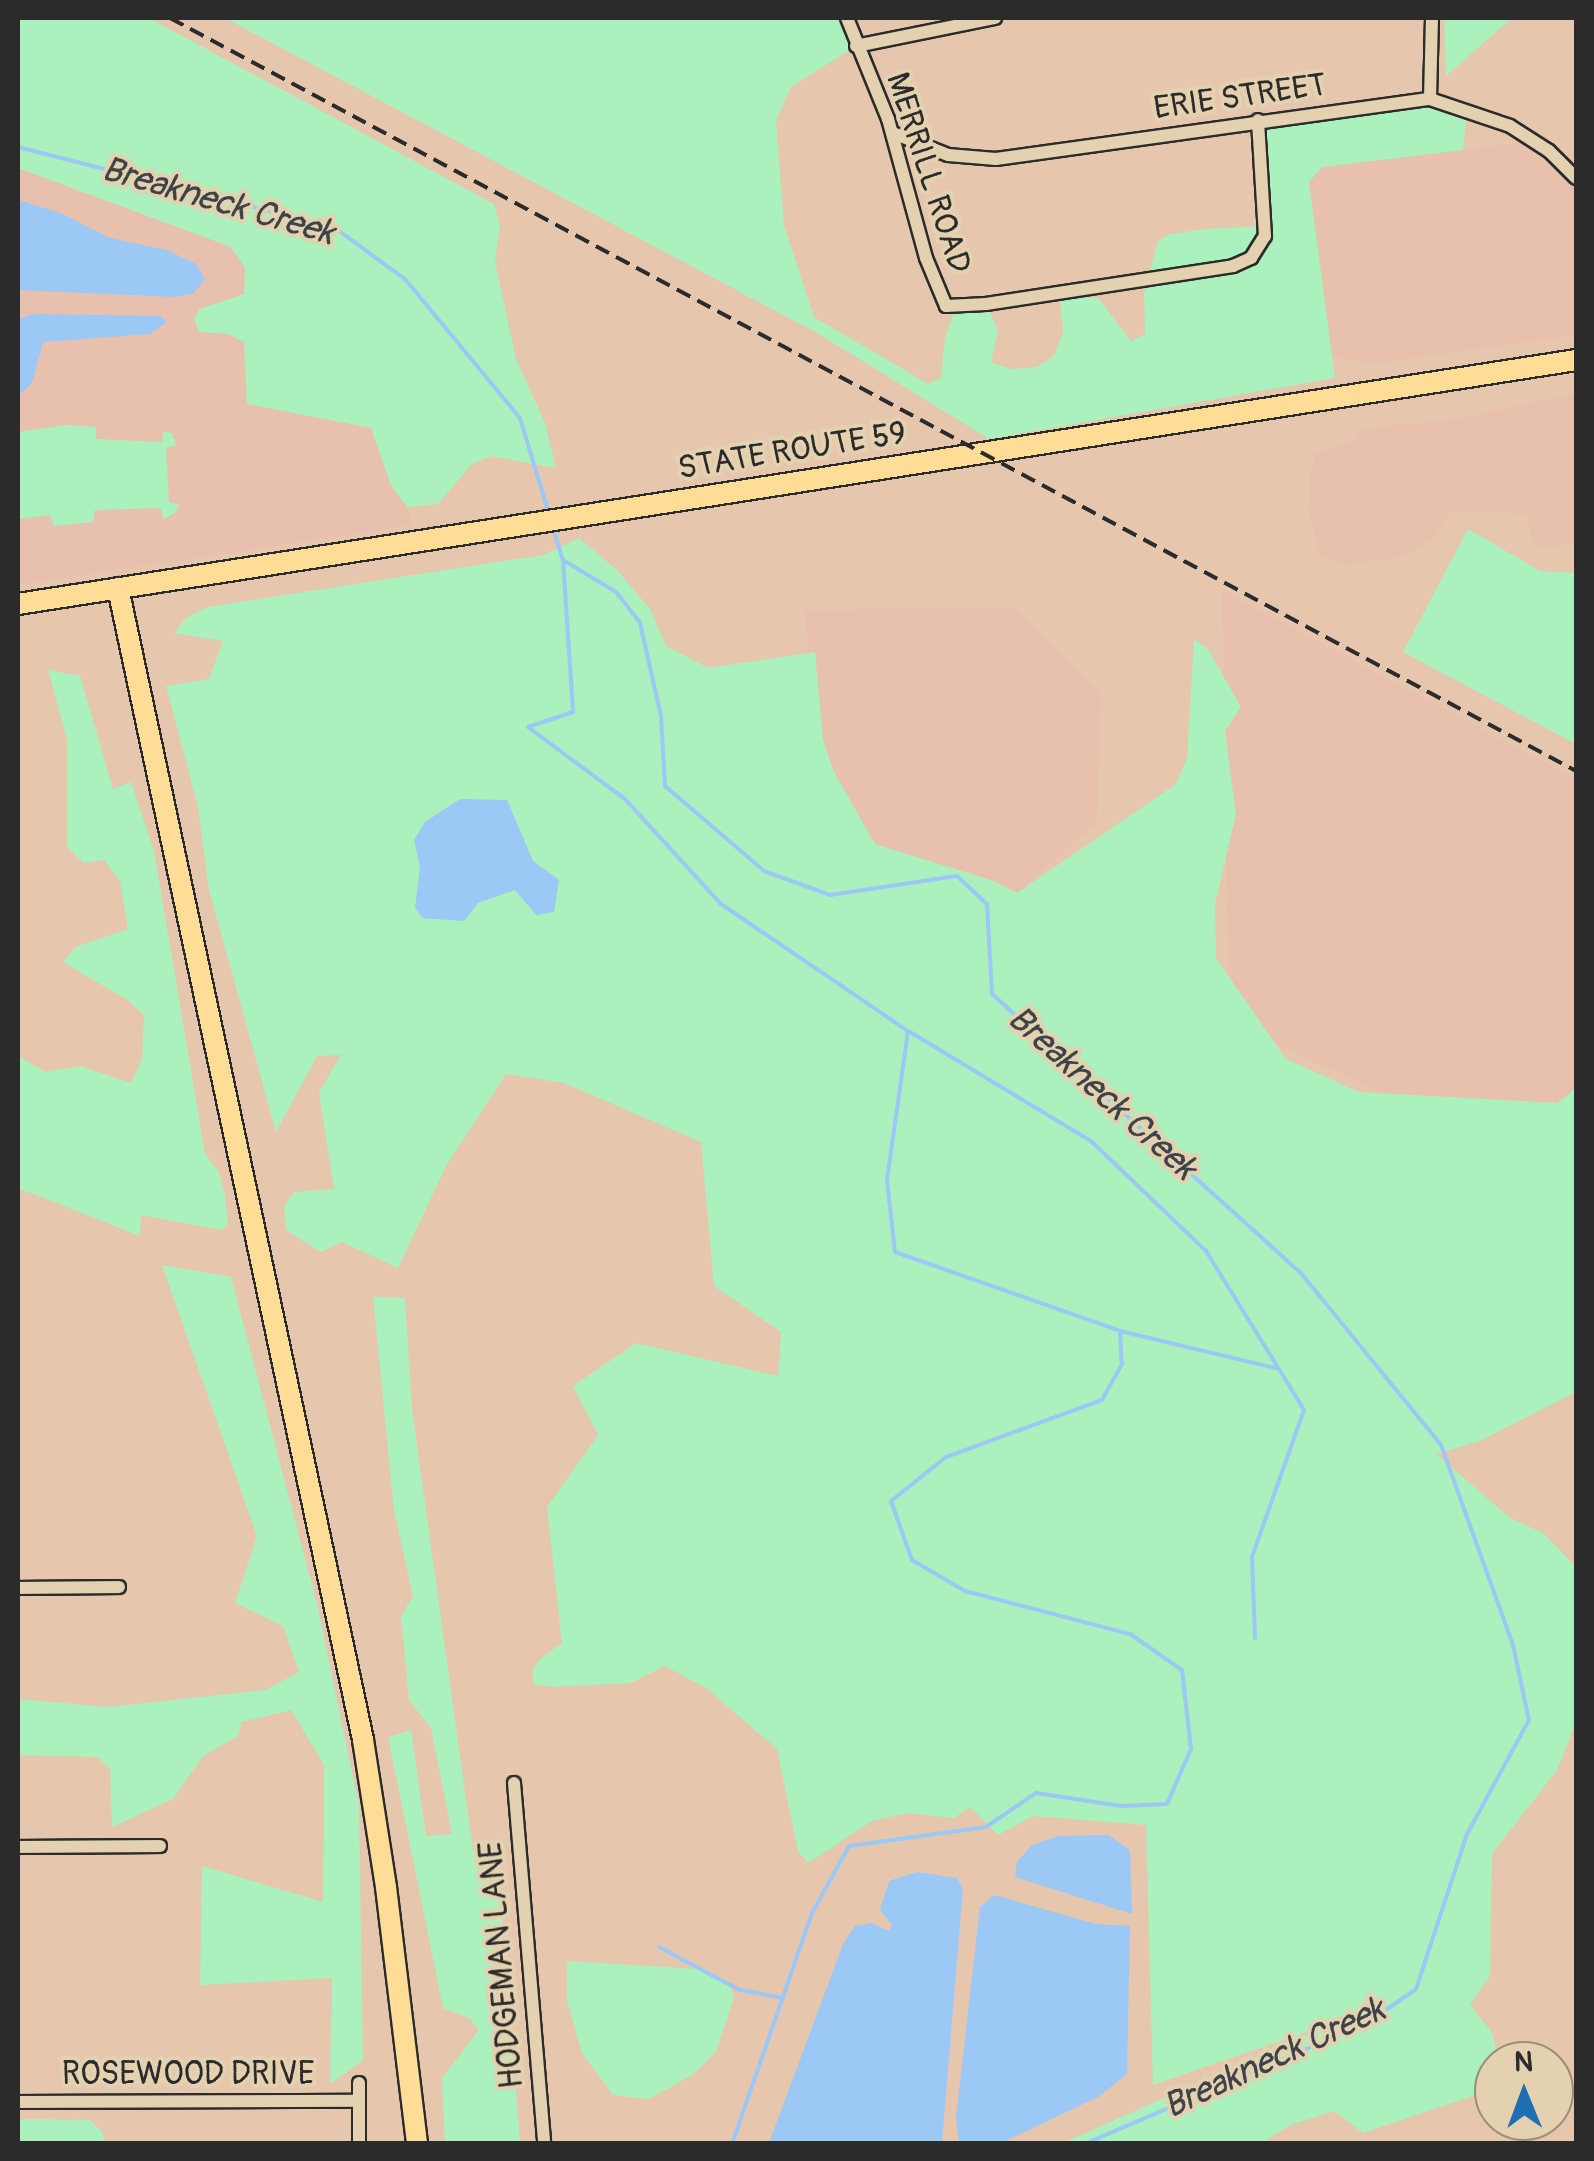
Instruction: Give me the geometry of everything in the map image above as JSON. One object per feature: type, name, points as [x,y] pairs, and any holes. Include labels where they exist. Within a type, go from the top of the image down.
[{"type":"main road","name":"STATE ROUTE 59","points":[[18,604],[1576,360]]},
{"type":"main road","points":[[118,588],[363,1740],[418,2144]]},
{"type":"street","name":"MERRILL ROAD","points":[[847,18],[892,132],[938,293],[946,306],[986,304],[1234,266],[1251,258],[1265,236],[1258,120]]},
{"type":"street","points":[[856,46],[994,18]]},
{"type":"street","points":[[1430,99],[1432,18]]},
{"type":"street","name":"ERIE STREET","points":[[892,132],[948,155],[996,159],[1430,99],[1510,126],[1549,150],[1576,178]]},
{"type":"street","points":[[18,1588],[119,1588]]},
{"type":"street","name":"HODGEMAN LANE","points":[[514,1783],[544,2144]]},
{"type":"street","points":[[18,1847],[160,1846]]},
{"type":"street","points":[[359,2083],[359,2144]]},
{"type":"street","name":"ROSEWOOD DRIVE","points":[[18,2102],[359,2101]]},
{"type":"shaded area","points":[[1525,142],[1561,162],[1576,186],[1576,335],[1371,364],[1331,355],[1309,182],[1321,167]]},
{"type":"shaded area","points":[[18,168],[231,247],[245,268],[244,295],[195,319],[244,342],[247,404],[371,428],[391,485],[407,507],[413,525],[18,585]]},
{"type":"shaded area","points":[[1576,394],[1576,544],[1535,548],[1525,514],[1453,511],[1433,538],[1401,557],[1349,565],[1321,557],[1309,515],[1310,472],[1316,453],[1358,438],[1359,429],[1449,420]]},
{"type":"shaded area","points":[[1222,590],[1576,779],[1576,1101],[1464,1131],[1229,1022]]},
{"type":"shaded area","points":[[1015,608],[1101,693],[1097,824],[1016,893],[874,853],[810,752],[806,610]]},
{"type":"green space","points":[[18,18],[149,18],[494,204],[500,225],[495,262],[516,359],[545,423],[556,468],[491,456],[472,464],[438,504],[407,507],[391,485],[371,428],[247,404],[244,342],[228,334],[199,332],[194,319],[199,309],[244,294],[245,268],[231,247],[18,168]]},
{"type":"green space","points":[[225,18],[847,18],[856,46],[791,87],[776,120],[784,225],[814,317],[928,384],[941,378],[945,338],[956,307],[986,304],[998,331],[991,362],[1011,369],[1037,367],[1054,356],[1063,332],[1060,300],[1076,296],[1099,299],[1131,341],[1145,334],[1144,294],[1158,241],[1170,234],[1265,226],[1258,120],[1430,99],[1467,108],[1463,150],[1322,167],[1309,182],[1335,378],[989,439],[819,334]]},
{"type":"green space","points":[[1444,18],[1512,18],[1446,76]]},
{"type":"green space","points":[[67,425],[96,427],[96,439],[162,442],[163,432],[172,433],[176,445],[166,448],[169,502],[179,505],[176,512],[164,519],[160,508],[95,510],[93,522],[54,526],[50,515],[18,519],[18,432]]},
{"type":"green space","points":[[1468,529],[1540,571],[1576,573],[1576,744],[1403,652]]},
{"type":"green space","points":[[579,538],[617,570],[650,609],[666,646],[708,668],[815,652],[823,739],[833,770],[875,844],[994,881],[1017,893],[1176,784],[1187,758],[1194,639],[1208,649],[1241,707],[1225,731],[1236,814],[1215,904],[1216,958],[1286,1059],[1359,1092],[1557,1103],[1576,1088],[1576,1392],[1480,1441],[1436,1454],[1510,1518],[1543,1533],[1576,1567],[1576,1723],[1557,1770],[1492,1854],[1490,1976],[1470,2004],[1494,2041],[1474,2041],[1474,2096],[1363,2133],[1334,2111],[1290,2125],[1262,2143],[1063,2143],[1332,2023],[1153,2085],[1146,1825],[1033,1816],[998,1835],[970,1807],[954,1818],[907,1813],[872,1821],[808,1863],[798,1851],[777,1749],[706,1688],[665,1666],[631,1683],[553,1687],[533,1684],[533,1669],[540,1659],[562,1643],[547,1507],[598,1435],[573,1386],[636,1343],[778,1376],[781,1332],[714,1286],[701,1142],[564,1083],[506,1074],[446,1166],[398,1268],[342,1242],[321,1252],[286,1230],[284,1206],[294,1192],[334,1189],[319,1092],[341,1055],[317,1056],[276,1132],[209,890],[198,807],[166,686],[209,679],[223,641],[174,633],[186,618],[208,607],[543,555]]},
{"type":"green space","points":[[48,670],[80,676],[113,789],[131,782],[154,851],[205,1154],[219,1172],[225,1196],[228,1224],[221,1230],[141,1215],[140,1236],[18,1188],[18,1056],[45,1072],[80,1066],[131,1083],[142,1059],[144,1015],[127,1000],[63,962],[75,947],[128,929],[120,881],[104,860],[84,863],[67,847],[67,739]]},
{"type":"green space","points":[[162,1265],[231,1277],[317,1604],[359,1806],[363,2060],[330,2084],[332,1978],[200,1985],[202,1866],[323,1902],[324,1765],[291,1710],[242,1722],[238,1736],[203,1756],[173,1799],[112,1827],[110,1769],[98,1757],[18,1755],[18,1699],[108,1707],[265,1690],[299,1672],[283,1626],[235,1603],[257,1536]]},
{"type":"green space","points":[[373,1297],[405,1298],[412,1409],[473,1850],[501,1901],[520,2143],[445,2143],[442,2078],[479,2030],[469,2018],[443,2008],[388,1737],[411,1730],[426,1836],[452,1834],[431,1728],[409,1700],[401,1616],[413,1596],[394,1510]]},
{"type":"green space","points":[[567,1961],[699,1969],[730,1986],[734,1998],[716,2052],[692,2075],[649,2099],[613,2095],[582,2053],[567,2001]]},
{"type":"green space","points":[[18,2119],[90,2120],[103,2133],[104,2143],[18,2143]]},
{"type":"water","points":[[18,200],[61,213],[110,238],[167,250],[196,264],[205,279],[194,293],[176,297],[18,290]]},
{"type":"water","points":[[33,314],[160,316],[167,322],[150,334],[43,342],[32,383],[18,396],[18,319]]},
{"type":"water","points":[[460,799],[507,800],[533,861],[559,880],[554,912],[536,915],[515,890],[478,903],[464,921],[422,918],[415,908],[420,867],[414,840],[425,822]]},
{"type":"water","points":[[1108,1835],[1130,1850],[1132,1914],[1015,1877],[1017,1862],[1032,1845],[1058,1836]]},
{"type":"water","points":[[917,1872],[957,1878],[963,1889],[942,2143],[769,2143],[843,1944],[855,1926],[871,1923],[889,1931],[892,1925],[880,1910],[889,1881]]},
{"type":"water","points":[[994,1895],[1096,1924],[1130,1926],[1127,2074],[1098,2097],[1001,2143],[959,2143],[956,2117],[980,1907]]},
{"type":"waterway","name":"Breakneck Creek","points":[[18,147],[335,228],[405,279],[520,418],[549,514]]},
{"type":"waterway","points":[[553,528],[563,560],[573,712],[528,727],[625,799],[721,904],[908,1031],[887,1181],[895,1252],[1120,1331],[1122,1364],[1102,1400],[946,1457],[891,1501],[912,1560],[965,1591],[1130,1634],[1182,1670],[1191,1749],[1167,1804],[1121,1806],[1036,1793],[986,1827],[849,1846],[812,1913],[732,2144]]},
{"type":"waterway","name":"Breakneck Creek","points":[[563,560],[616,592],[640,623],[661,716],[665,786],[764,871],[830,895],[957,876],[987,904],[992,994],[1300,1272],[1441,1445],[1513,1645],[1529,1720],[1467,1834],[1416,1989],[1367,2023],[1085,2144]]},
{"type":"waterway","points":[[910,1032],[1092,1142],[1206,1251],[1279,1369]]},
{"type":"waterway","points":[[1120,1331],[1279,1369],[1304,1410],[1252,1557],[1255,1638]]},
{"type":"waterway","points":[[659,1947],[740,1990],[783,1998]]},
{"type":"railway","points":[[170,18],[1576,771]]}]
